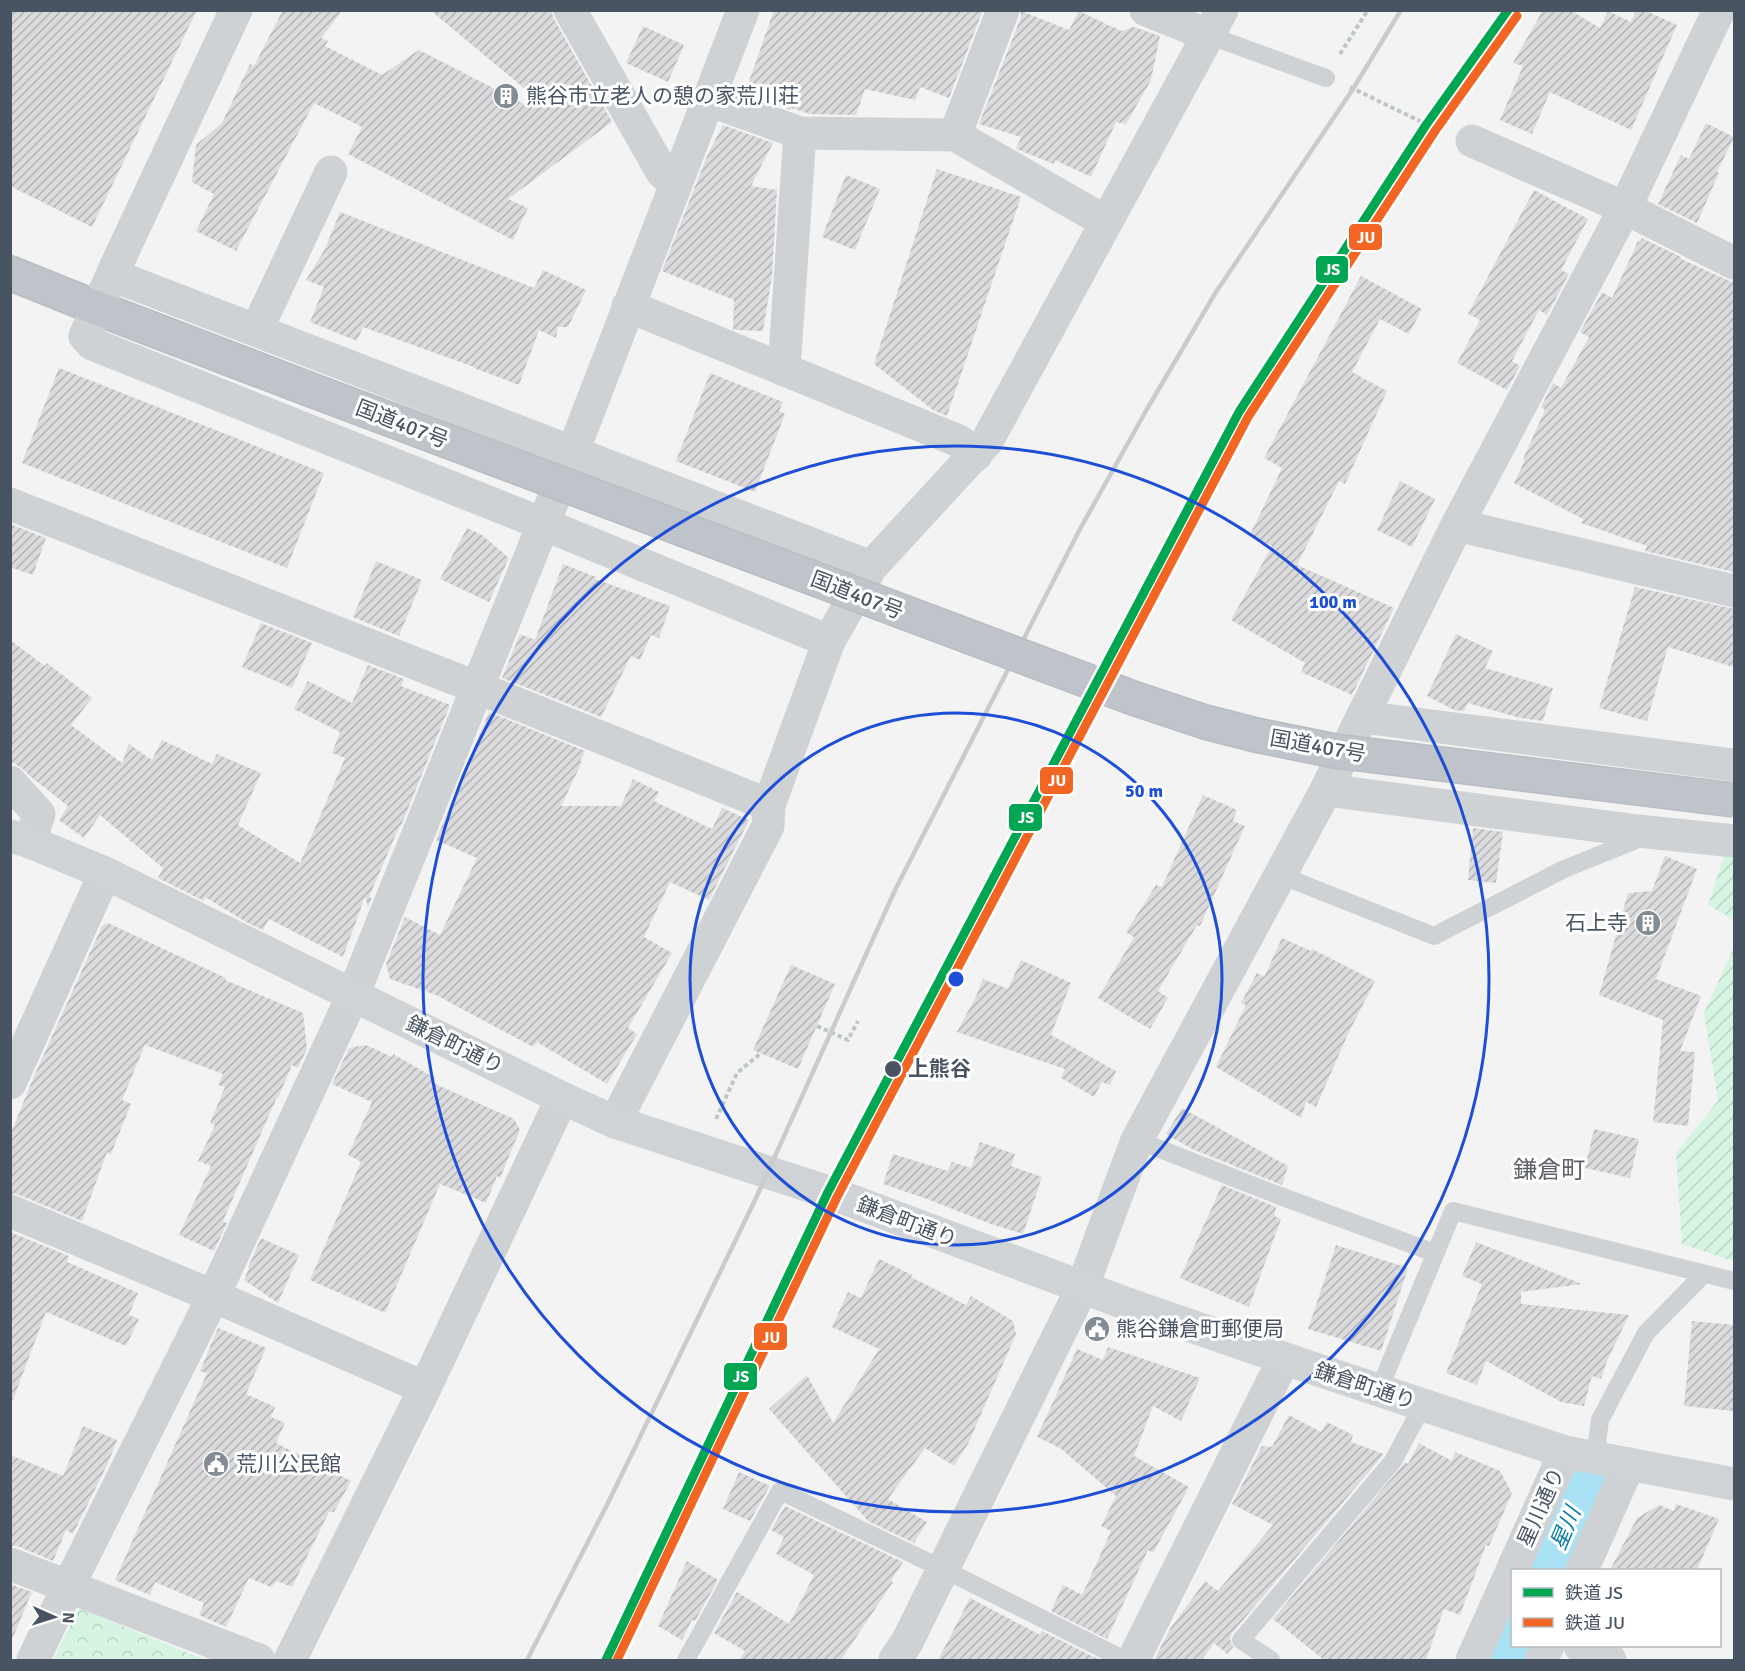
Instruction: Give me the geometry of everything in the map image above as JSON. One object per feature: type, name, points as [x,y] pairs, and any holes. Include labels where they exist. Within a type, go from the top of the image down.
[{"type":"highway","name":"国道407号","points":[[10,273],[306,388],[1133,698],[1205,722],[1335,751],[1734,800]]},
{"type":"street","points":[[236,10],[97,308],[85,336],[92,344],[830,641]]},
{"type":"street","points":[[570,10],[662,172],[675,184]]},
{"type":"street","points":[[33,1660],[213,1296],[353,995],[572,451],[743,10]]},
{"type":"street","points":[[955,135],[1003,10]]},
{"type":"street","points":[[615,1122],[768,826],[769,805],[830,641],[871,567],[987,441],[1215,23],[1146,10]]},
{"type":"street","points":[[895,1660],[907,1642],[1082,1288],[1137,1140],[1326,790],[1456,525],[1625,208],[1719,10]]},
{"type":"street","points":[[708,100],[800,133],[955,135],[1106,222]]},
{"type":"street","points":[[784,370],[800,133]]},
{"type":"street","points":[[1472,141],[1625,208],[1734,262]]},
{"type":"street","points":[[257,329],[331,172]]},
{"type":"street","points":[[112,275],[871,567]]},
{"type":"street","points":[[628,306],[959,441],[976,455]]},
{"type":"street","points":[[10,504],[769,805]]},
{"type":"street","points":[[1456,525],[1734,591]]},
{"type":"street","points":[[1362,717],[1734,765]]},
{"type":"street","points":[[10,782],[39,814],[20,839]]},
{"type":"street","points":[[1326,790],[1638,831],[1734,841]]},
{"type":"street","name":"鎌倉町通り","points":[[20,839],[105,873],[615,1122],[828,1192],[1082,1288],[1424,1405],[1580,1455],[1734,1484]]},
{"type":"street","points":[[10,1083],[105,873]]},
{"type":"street","points":[[291,1660],[425,1388],[562,1098]]},
{"type":"street","points":[[10,1211],[425,1388]]},
{"type":"street","points":[[1133,1660],[1284,1359]]},
{"type":"street","name":"星川通り","points":[[1520,1569],[1580,1455]]},
{"type":"street","points":[[1582,1569],[1629,1464]]},
{"type":"street","points":[[10,1564],[259,1660]]},
{"type":"street","name":"星川通り","points":[[1472,1660],[1511,1586]]},
{"type":"street","points":[[1582,1647],[1610,1660]]},
{"type":"lane","points":[[1215,23],[1326,78]]},
{"type":"lane","points":[[1280,875],[1434,936],[1564,869],[1634,841],[1638,831]]},
{"type":"lane","points":[[1137,1140],[1280,1196],[1435,1252]]},
{"type":"lane","points":[[1379,1390],[1453,1211],[1734,1281]]},
{"type":"lane","points":[[1580,1455],[1646,1333],[1704,1274]]},
{"type":"lane","points":[[1271,1660],[1241,1640],[1393,1461],[1424,1405]]},
{"type":"lane","points":[[686,1660],[780,1491],[1125,1660]]},
{"type":"path","points":[[1368,10],[1326,78],[1452,137],[1472,141]]},
{"type":"path","points":[[817,1026],[848,1040],[858,1021]]},
{"type":"path","points":[[714,1123],[737,1073],[761,1053]]},
{"type":"green space","points":[[1732,832],[1734,832],[1734,920],[1708,905]]},
{"type":"green space","points":[[1734,947],[1734,1261],[1682,1244],[1676,1153],[1718,1101],[1704,1013]]},
{"type":"green space","points":[[79,1608],[205,1660],[53,1660]]},
{"type":"building","points":[[10,10],[197,10],[92,227],[10,186]]},
{"type":"building","points":[[283,10],[343,10],[321,38],[328,41],[325,46],[382,75],[419,50],[524,104],[531,94],[430,10],[551,10],[612,122],[508,199],[528,208],[513,240],[348,154],[362,127],[314,103],[236,251],[196,231],[214,194],[192,182],[196,145],[222,123],[250,64],[254,66]]},
{"type":"building","points":[[774,10],[983,10],[949,98],[920,87],[915,100],[865,89],[856,115],[810,114],[791,108],[790,110],[745,93]]},
{"type":"building","points":[[1543,10],[1570,10],[1600,28],[1608,11],[1631,22],[1636,10],[1644,10],[1677,25],[1631,130],[1550,92],[1532,134],[1500,120],[1523,66],[1513,63]]},
{"type":"building","points":[[1021,11],[1069,30],[1079,11],[1121,31],[1134,27],[1160,36],[1151,80],[1126,124],[1116,122],[1091,177],[1055,160],[1054,164],[1016,149],[1021,137],[979,124],[1021,17]]},
{"type":"building","points":[[643,26],[684,45],[668,82],[626,63]]},
{"type":"building","points":[[1706,123],[1734,137],[1697,223],[1658,204],[1681,155],[1689,159]]},
{"type":"building","points":[[723,125],[773,143],[751,186],[777,190],[772,276],[763,331],[733,329],[734,300],[662,271],[707,156]]},
{"type":"building","points":[[937,169],[1021,197],[947,416],[933,410],[874,364]]},
{"type":"building","points":[[846,175],[880,189],[855,250],[822,237]]},
{"type":"building","points":[[1534,190],[1588,219],[1561,270],[1569,274],[1547,315],[1539,310],[1512,361],[1520,366],[1507,390],[1457,363],[1480,320],[1468,314]]},
{"type":"building","points":[[340,212],[534,288],[543,270],[586,290],[568,327],[558,327],[556,338],[539,330],[519,385],[363,327],[357,341],[310,322],[324,287],[306,280],[325,249]]},
{"type":"building","points":[[1642,238],[1734,283],[1734,572],[1645,551],[1647,546],[1581,523],[1583,519],[1514,483],[1545,410],[1541,407],[1553,383],[1561,388],[1589,337],[1580,332],[1602,292],[1612,298],[1638,241],[1640,242]]},
{"type":"building","points":[[1361,276],[1422,309],[1409,334],[1380,319],[1352,372],[1387,391],[1345,484],[1339,481],[1297,565],[1394,608],[1352,695],[1301,672],[1305,663],[1231,620],[1272,546],[1250,535],[1282,468],[1264,458]]},
{"type":"building","points":[[59,368],[324,473],[287,568],[22,463]]},
{"type":"building","points":[[710,373],[783,402],[779,411],[785,414],[755,492],[676,461]]},
{"type":"building","points":[[1400,481],[1435,499],[1412,547],[1377,530]]},
{"type":"building","points":[[10,524],[46,538],[33,575],[10,567]]},
{"type":"building","points":[[467,528],[482,535],[509,558],[489,602],[440,579]]},
{"type":"building","points":[[376,561],[422,580],[399,636],[353,617]]},
{"type":"building","points":[[563,564],[596,577],[595,579],[670,606],[659,638],[651,635],[640,660],[631,656],[601,717],[502,678],[520,634],[535,640]]},
{"type":"building","points":[[1635,587],[1734,609],[1734,667],[1668,647],[1647,721],[1599,708]]},
{"type":"building","points":[[261,623],[312,643],[292,688],[242,667]]},
{"type":"building","points":[[1456,634],[1493,651],[1485,668],[1553,688],[1543,721],[1520,718],[1468,703],[1464,711],[1454,710],[1427,696]]},
{"type":"building","points":[[10,640],[45,666],[47,663],[92,698],[71,725],[122,763],[129,744],[152,760],[162,740],[212,764],[217,754],[261,773],[238,825],[300,863],[345,758],[332,753],[340,732],[294,709],[308,681],[352,703],[368,665],[404,679],[401,686],[450,705],[401,826],[369,897],[372,899],[368,907],[365,897],[343,957],[269,919],[263,930],[205,897],[204,901],[158,878],[163,868],[100,815],[84,838],[59,820],[68,806],[10,761]]},
{"type":"building","points":[[489,712],[585,751],[561,806],[621,806],[633,779],[659,792],[654,801],[712,829],[722,808],[749,820],[709,900],[670,882],[644,937],[672,953],[628,1028],[637,1034],[607,1084],[537,1042],[533,1047],[436,995],[390,979],[386,964],[405,917],[440,935],[477,858],[436,840]]},
{"type":"building","points":[[1203,795],[1237,810],[1233,821],[1245,826],[1200,926],[1197,925],[1158,991],[1168,998],[1150,1029],[1098,998],[1134,937],[1126,932],[1156,885],[1162,887]]},
{"type":"building","points":[[1473,828],[1503,832],[1496,883],[1468,880]]},
{"type":"building","name":"石上寺","points":[[1665,856],[1697,869],[1656,979],[1701,996],[1680,1051],[1695,1052],[1688,1126],[1653,1122],[1663,1020],[1599,995],[1628,893],[1652,891]]},
{"type":"building","points":[[108,923],[226,978],[225,980],[303,1013],[307,1049],[298,1068],[292,1065],[277,1097],[223,1221],[227,1223],[214,1251],[179,1235],[211,1166],[198,1161],[215,1125],[210,1123],[225,1087],[218,1085],[223,1074],[145,1045],[122,1100],[131,1104],[111,1154],[107,1152],[82,1221],[10,1193],[10,1135],[102,926]]},
{"type":"building","points":[[1282,938],[1311,951],[1312,949],[1375,981],[1348,1034],[1316,1107],[1306,1102],[1301,1118],[1216,1067],[1246,1005],[1241,1003],[1257,973],[1264,977]]},
{"type":"building","points":[[1021,960],[1071,983],[1051,1035],[1116,1071],[1110,1085],[1102,1082],[1094,1097],[1061,1078],[1065,1069],[957,1032],[983,979],[1008,989]]},
{"type":"building","points":[[791,965],[835,984],[798,1069],[753,1050]]},
{"type":"building","points":[[366,1045],[392,1057],[393,1054],[435,1078],[433,1083],[514,1119],[520,1130],[500,1178],[497,1176],[486,1203],[440,1184],[385,1313],[310,1280],[361,1162],[348,1155],[372,1102],[332,1084],[349,1048]]},
{"type":"building","points":[[1182,1108],[1288,1166],[1282,1185],[1192,1149],[1166,1134]]},
{"type":"building","points":[[1594,1129],[1639,1139],[1630,1178],[1585,1168]]},
{"type":"building","points":[[980,1142],[1015,1154],[1011,1166],[1042,1177],[1023,1234],[883,1184],[893,1154],[948,1171],[952,1162],[971,1168]]},
{"type":"building","points":[[1222,1185],[1276,1207],[1274,1216],[1281,1219],[1249,1307],[1180,1278]]},
{"type":"building","points":[[10,1232],[69,1256],[67,1262],[138,1293],[129,1315],[139,1319],[126,1346],[46,1312],[13,1400],[10,1399]]},
{"type":"building","points":[[261,1238],[299,1255],[278,1303],[244,1280]]},
{"type":"building","points":[[1476,1242],[1582,1284],[1521,1292],[1521,1304],[1629,1315],[1601,1379],[1592,1376],[1584,1406],[1561,1402],[1486,1361],[1477,1385],[1446,1373],[1482,1284],[1462,1276]]},
{"type":"building","points":[[1336,1245],[1408,1268],[1381,1351],[1308,1329]]},
{"type":"building","points":[[879,1259],[966,1305],[971,1296],[1013,1321],[1016,1334],[968,1444],[954,1466],[925,1448],[888,1499],[927,1522],[914,1543],[868,1521],[769,1409],[807,1375],[833,1423],[879,1349],[832,1327],[848,1292],[861,1298]]},
{"type":"building","points":[[1692,1321],[1734,1325],[1734,1411],[1684,1406]]},
{"type":"building","points":[[218,1328],[266,1348],[246,1394],[275,1407],[271,1417],[285,1423],[276,1443],[351,1481],[334,1512],[329,1512],[292,1587],[277,1581],[271,1587],[249,1578],[226,1627],[199,1615],[204,1603],[155,1582],[150,1595],[115,1580],[207,1373],[200,1371]]},
{"type":"building","points":[[1108,1347],[1200,1378],[1181,1421],[1153,1406],[1134,1456],[1189,1487],[1153,1553],[1148,1550],[1107,1639],[1051,1611],[1063,1585],[1082,1595],[1111,1531],[1101,1526],[1116,1496],[1060,1448],[1037,1437],[1077,1349],[1103,1360]]},
{"type":"building","points":[[1289,1415],[1321,1432],[1327,1422],[1353,1435],[1351,1442],[1384,1454],[1232,1633],[1230,1639],[1233,1647],[1227,1654],[1214,1643],[1202,1660],[1154,1660],[1170,1629],[1205,1581],[1218,1591],[1273,1525],[1232,1504],[1262,1446],[1272,1447]]},
{"type":"building","points":[[83,1426],[117,1440],[73,1534],[66,1530],[53,1561],[17,1546],[10,1546],[10,1455],[63,1476]]},
{"type":"building","points":[[1419,1443],[1452,1461],[1455,1452],[1500,1471],[1512,1493],[1489,1546],[1486,1545],[1460,1615],[1444,1609],[1426,1660],[1324,1660],[1273,1619],[1405,1462],[1408,1464]]},
{"type":"building","points":[[739,1472],[770,1486],[750,1521],[723,1509]]},
{"type":"building","points":[[1676,1504],[1719,1519],[1697,1569],[1611,1569],[1637,1518],[1659,1505],[1674,1511]]},
{"type":"building","points":[[785,1506],[903,1562],[891,1581],[893,1582],[841,1660],[739,1660],[745,1651],[714,1633],[737,1592],[789,1624],[814,1575],[776,1554],[784,1537],[771,1530]]},
{"type":"building","points":[[687,1561],[718,1580],[682,1640],[658,1626]]},
{"type":"building","points":[[10,1584],[32,1592],[11,1642],[10,1642]]},
{"type":"building","points":[[970,1598],[1040,1635],[1042,1631],[1098,1659],[938,1660]]},
{"type":"waterway","name":"星川","points":[[1547,1569],[1583,1486]]},
{"type":"waterway","name":"星川","points":[[1507,1660],[1514,1647]]},
{"type":"railway","points":[[527,1660],[608,1503],[757,1196],[896,888],[1080,529],[1216,292],[1353,89],[1401,10]]},
{"type":"rail line","name":"JS","points":[[606,1660],[828,1192],[1239,412],[1426,125],[1508,10]]},
{"type":"rail line","name":"JU","points":[[617,1660],[837,1197],[1248,417],[1435,131],[1517,16]]},
{"type":"place","name":"熊谷市立老人の憩の家荒川荘","points":[[506,96]]},
{"type":"place","name":"石上寺","points":[[1648,923]]},
{"type":"place","name":"上熊谷","points":[[893,1069]]},
{"type":"place","name":"熊谷鎌倉町郵便局","points":[[1097,1329]]},
{"type":"place","name":"荒川公民館","points":[[216,1464]]},
{"type":"district","name":"鎌倉町","points":[[1549,1170]]}]
